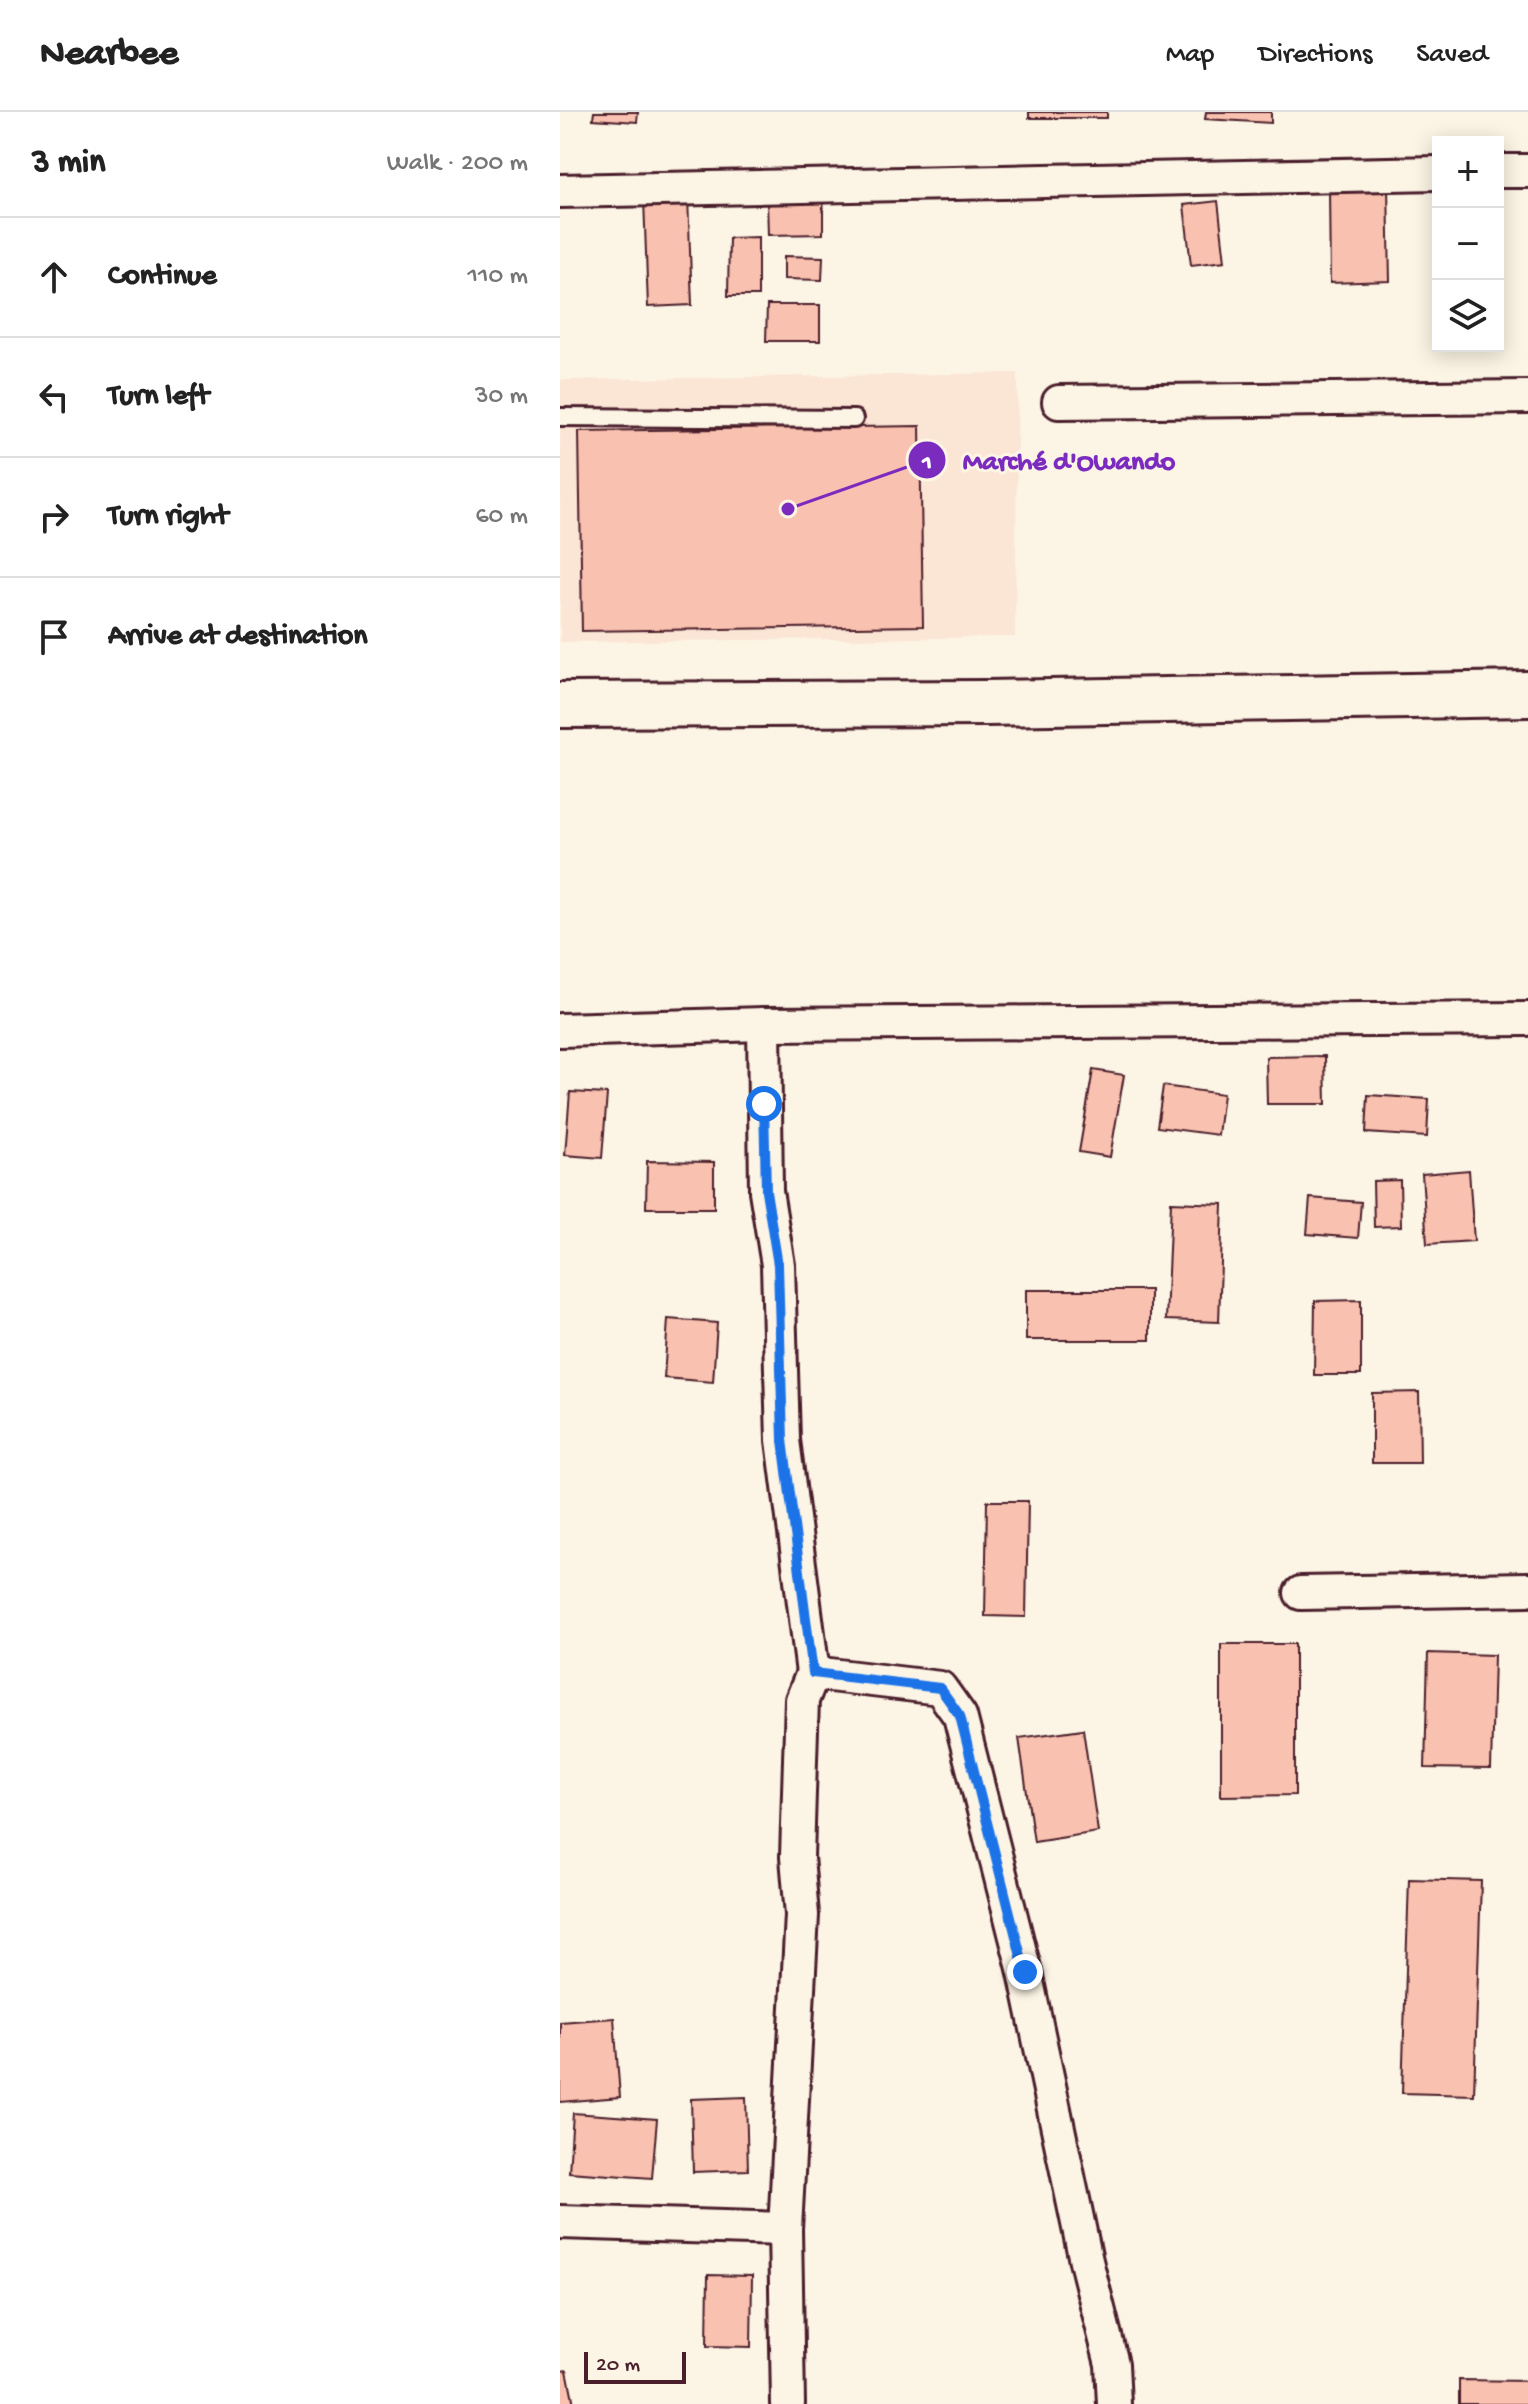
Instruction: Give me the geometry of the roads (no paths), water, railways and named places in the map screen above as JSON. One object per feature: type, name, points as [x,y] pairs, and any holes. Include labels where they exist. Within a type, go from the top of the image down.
[{"type":"main road","points":[[560,705],[987,703],[1528,694]]},
{"type":"street","points":[[1504,171],[1528,171]]},
{"type":"street","points":[[560,191],[1432,173]]},
{"type":"street","points":[[1059,402],[1528,397]]},
{"type":"street","points":[[560,1030],[764,1024],[1528,1019]]},
{"type":"street","points":[[764,1024],[766,1191],[778,1265],[783,1440],[813,1673],[802,1700],[797,1857],[802,1915],[785,2229],[788,2404]]},
{"type":"street","points":[[1301,1593],[1528,1589]]},
{"type":"street","points":[[813,1673],[940,1688],[960,1716],[1025,1972],[1086,2261],[1112,2364],[1114,2404]]},
{"type":"street","points":[[560,2222],[785,2229]]},
{"type":"lane","points":[[560,417],[854,419]]},
{"type":"place","name":"Marché d'Owando","points":[[788,509]]}]
